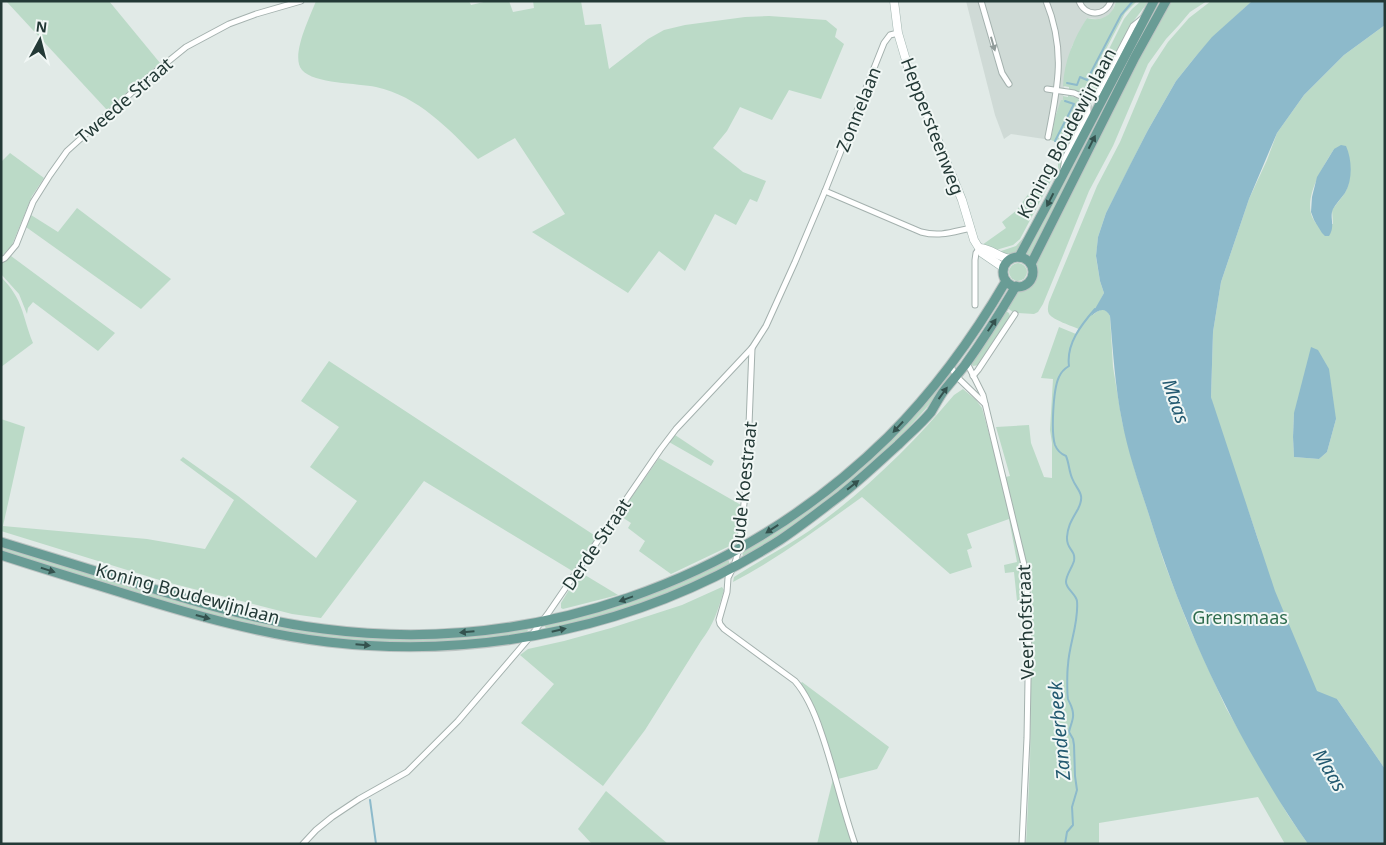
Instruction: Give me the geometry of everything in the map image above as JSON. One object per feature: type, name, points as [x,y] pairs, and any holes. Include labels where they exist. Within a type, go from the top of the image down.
[{"type":"main road","name":"Koning Boudewijnlaan","points":[[1014,258],[1024,249],[1141,21],[1154,1]]},
{"type":"main road","name":"Koning Boudewijnlaan","points":[[1031,264],[1135,57],[1166,1]]},
{"type":"main road","points":[[1014,258],[1028,260],[1031,264],[1033,272],[1031,280],[1024,285],[1012,286],[1006,281],[1003,272],[1004,268],[1014,258]]},
{"type":"main road","name":"Koning Boudewijnlaan","points":[[1,542],[203,604],[282,622],[323,629],[386,634],[426,634],[498,629],[578,614],[619,602],[702,568],[739,549],[797,513],[827,491],[890,435],[911,412],[950,365],[1006,281]]},
{"type":"main road","name":"Koning Boudewijnlaan","points":[[1,555],[171,608],[280,635],[326,642],[373,646],[427,647],[530,637],[578,626],[626,612],[696,585],[734,566],[779,540],[866,475],[930,412],[966,363],[1016,286]]},
{"type":"street","name":"Tweede Straat","points":[[1,260],[16,245],[33,202],[67,151],[90,128],[149,77],[186,47],[229,24],[301,1]]},
{"type":"street","name":"Heppersteenweg","points":[[894,1],[898,33],[908,67],[962,200],[974,240],[983,254],[1004,268]]},
{"type":"street","points":[[981,1],[1002,73],[1009,84]]},
{"type":"street","points":[[1046,1],[1052,18],[1058,51],[1060,91],[1048,137]]},
{"type":"street","points":[[1079,1],[1085,10],[1097,13],[1106,9],[1111,1]]},
{"type":"street","points":[[1064,173],[1065,158],[1133,26],[1141,21],[1147,26],[1149,33]]},
{"type":"street","name":"Zonnelaan","points":[[824,191],[884,43],[890,35],[898,33]]},
{"type":"street","points":[[1047,89],[1074,93],[1083,97],[1093,97],[1098,93]]},
{"type":"street","points":[[1083,97],[1088,106],[1088,113]]},
{"type":"street","points":[[824,191],[931,235],[943,235],[971,228]]},
{"type":"street","name":"Derde Straat","points":[[303,844],[332,817],[359,799],[407,772],[458,721],[542,622],[676,429],[752,348],[766,326],[824,191]]},
{"type":"street","points":[[975,305],[975,260],[976,253],[980,248],[986,249],[1000,257],[1014,258]]},
{"type":"street","points":[[973,376],[1015,314]]},
{"type":"street","name":"Oude Koestraat","points":[[752,348],[747,476],[739,549],[728,578],[727,592],[719,620],[724,629],[795,681],[802,689],[818,722],[856,844]]},
{"type":"street","name":"Veerhofstraat","points":[[966,363],[983,395],[1020,542],[1028,587],[1027,738],[1022,844]]},
{"type":"street","points":[[950,365],[956,376],[985,405]]},
{"type":"shaded area","points":[[966,1],[1116,1],[1112,12],[1104,18],[1087,18],[1072,46],[1066,68],[1063,101],[1056,113],[1051,140],[1011,134],[1004,139],[995,115]]},
{"type":"green space","points":[[6,1],[109,1],[160,63],[107,110]]},
{"type":"green space","points":[[316,1],[469,1],[471,5],[488,1],[509,1],[513,12],[534,8],[533,1],[581,1],[585,25],[601,24],[609,69],[648,39],[664,30],[685,25],[745,17],[769,16],[826,20],[837,29],[835,37],[844,44],[821,99],[789,90],[772,120],[740,107],[727,131],[713,148],[743,172],[766,181],[757,202],[750,199],[736,225],[715,214],[685,271],[659,251],[628,293],[532,232],[565,214],[515,138],[478,159],[444,125],[406,98],[376,87],[316,78],[302,70],[298,56],[302,36]]},
{"type":"green space","points":[[1116,1],[1137,1],[1125,13],[1083,93],[1063,86],[1070,50],[1087,18],[1097,19],[1106,17],[1112,11]]},
{"type":"green space","points":[[1141,1],[1149,1],[1132,23],[1096,91],[1093,94],[1086,95],[1124,19]]},
{"type":"green space","points":[[1170,1],[1207,1],[1190,12],[1166,39],[1148,64],[1113,146],[1089,191],[1043,304],[1038,312],[1034,314],[1013,312],[1006,307],[1015,293],[1034,281],[1036,274],[1035,265]]},
{"type":"green space","points":[[1211,1],[1252,1],[1213,37],[1196,56],[1176,81],[1148,130],[1106,213],[1098,237],[1096,257],[1104,293],[1093,315],[1098,311],[1104,310],[1110,316],[1113,367],[1122,421],[1135,471],[1164,562],[1187,622],[1226,708],[1288,815],[1308,844],[1285,844],[1258,797],[1099,823],[1099,844],[1026,844],[1030,764],[1031,570],[1023,572],[1025,601],[1017,601],[1014,572],[1005,573],[1004,565],[1017,562],[1009,519],[967,534],[972,548],[967,550],[972,567],[950,574],[862,497],[767,563],[733,582],[734,577],[791,543],[829,517],[886,468],[922,432],[954,395],[963,389],[982,408],[1001,478],[1010,476],[996,427],[1029,425],[1031,443],[1044,477],[1052,478],[1050,430],[1053,379],[1041,378],[1059,327],[1076,334],[1079,329],[1058,321],[1051,316],[1048,311],[1049,302],[1097,186],[1120,142],[1151,68],[1168,42],[1189,18]]},
{"type":"green space","points":[[1385,25],[1385,769],[1337,699],[1329,715],[1141,466],[1286,71],[1186,369],[1261,548],[1248,510],[1223,450],[1211,397],[1213,332],[1221,282],[1249,199],[1277,133],[1304,95],[1344,55]],"holes":[[[1334,149],[1350,163],[1348,186],[1332,210],[1333,224],[1316,223],[1311,215],[1311,196],[1319,175]],[[1294,413],[1336,419],[1327,452],[1319,459],[1294,457]]]},
{"type":"green space","points":[[1144,28],[1131,54],[1133,57],[1030,257],[1024,254]]},
{"type":"green space","points":[[1068,95],[1080,99],[1058,143],[1051,140],[1055,117],[1063,96],[1068,97]]},
{"type":"green space","points":[[1082,101],[1086,108],[1085,114],[1061,170],[1018,253],[1010,255],[998,252],[1016,246],[1024,237],[1057,176],[1058,150]]},
{"type":"green space","points":[[10,153],[44,178],[32,196],[12,245],[1,257],[1,162]]},
{"type":"green space","points":[[1048,166],[1052,168],[1054,175],[1020,239],[1013,245],[996,250],[982,245],[1006,228],[1002,222],[1017,210]]},
{"type":"green space","points":[[77,208],[171,279],[141,309],[26,227],[31,215],[58,232]]},
{"type":"green space","points":[[11,256],[115,333],[98,351],[33,302],[28,308],[27,314],[19,294],[1,274],[1,264]]},
{"type":"green space","points":[[1014,263],[1022,263],[1027,268],[1025,279],[1014,281],[1009,276],[1009,268]]},
{"type":"green space","points":[[1,277],[9,285],[22,308],[33,343],[1,367]]},
{"type":"green space","points":[[1004,310],[1010,316],[979,365],[973,366],[971,363]]},
{"type":"green space","points":[[329,361],[597,537],[574,572],[424,481],[321,618],[292,614],[166,582],[1,531],[1,419],[25,427],[3,526],[147,539],[205,549],[234,500],[180,460],[183,457],[238,496],[316,558],[357,501],[310,467],[339,427],[301,401]]},
{"type":"green space","points":[[949,372],[952,376],[931,403],[908,429],[858,477],[803,519],[743,556],[742,551],[813,506],[863,466],[896,433]]},
{"type":"green space","points":[[675,435],[714,461],[711,466],[669,442]]},
{"type":"green space","points":[[659,458],[741,505],[736,543],[671,574],[639,551],[645,541],[628,528],[631,523],[619,515]]},
{"type":"green space","points":[[1,546],[211,609],[405,638],[461,636],[525,628],[528,630],[526,634],[492,638],[407,643],[340,639],[291,632],[193,610],[145,596],[1,552]]},
{"type":"green space","points":[[725,560],[729,561],[729,565],[674,591],[608,615],[546,629],[545,626],[547,624],[638,598],[704,571]]},
{"type":"green space","points":[[580,572],[618,595],[561,608],[561,603]]},
{"type":"green space","points":[[722,587],[724,590],[722,597],[709,629],[645,730],[603,786],[521,723],[554,684],[520,655],[528,649],[611,628],[682,605]]},
{"type":"green space","points":[[802,682],[889,747],[877,769],[838,779],[823,729],[807,694],[800,684]]},
{"type":"green space","points":[[833,779],[852,844],[817,844]]},
{"type":"green space","points":[[606,791],[668,844],[592,844],[578,829]]},
{"type":"water","name":"Maas","points":[[1252,1],[1385,1],[1385,25],[1344,55],[1304,95],[1277,133],[1249,199],[1221,282],[1213,332],[1211,397],[1275,591],[1317,691],[1337,699],[1385,769],[1385,844],[1308,844],[1277,797],[1242,737],[1211,676],[1171,580],[1127,445],[1114,368],[1110,316],[1106,311],[1101,310],[1091,316],[1104,293],[1096,256],[1098,237],[1106,213],[1130,165],[1176,81],[1212,37]]},
{"type":"water","points":[[1341,145],[1346,146],[1350,157],[1351,170],[1348,188],[1333,209],[1331,232],[1329,236],[1325,236],[1311,212],[1312,197],[1317,177],[1334,149]]},
{"type":"water","points":[[1311,347],[1318,350],[1329,369],[1336,419],[1327,452],[1319,459],[1294,457],[1294,413]]},
{"type":"waterway","points":[[1067,83],[1077,85],[1080,77],[1087,80],[1121,15],[1133,1]]},
{"type":"waterway","points":[[1055,141],[1074,104],[1065,101]]},
{"type":"waterway","name":"Zanderbeek","points":[[1065,844],[1067,832],[1073,825],[1072,807],[1077,790],[1074,745],[1069,732],[1073,712],[1068,699],[1067,682],[1069,657],[1077,617],[1077,601],[1066,582],[1074,561],[1067,537],[1069,526],[1078,509],[1081,496],[1071,475],[1066,456],[1059,452],[1055,445],[1053,411],[1057,383],[1064,369],[1069,366],[1072,343],[1080,328],[1095,309]]},
{"type":"waterway","points":[[370,800],[376,844]]},
{"type":"park label","name":"Grensmaas","points":[[1240,617]]}]
